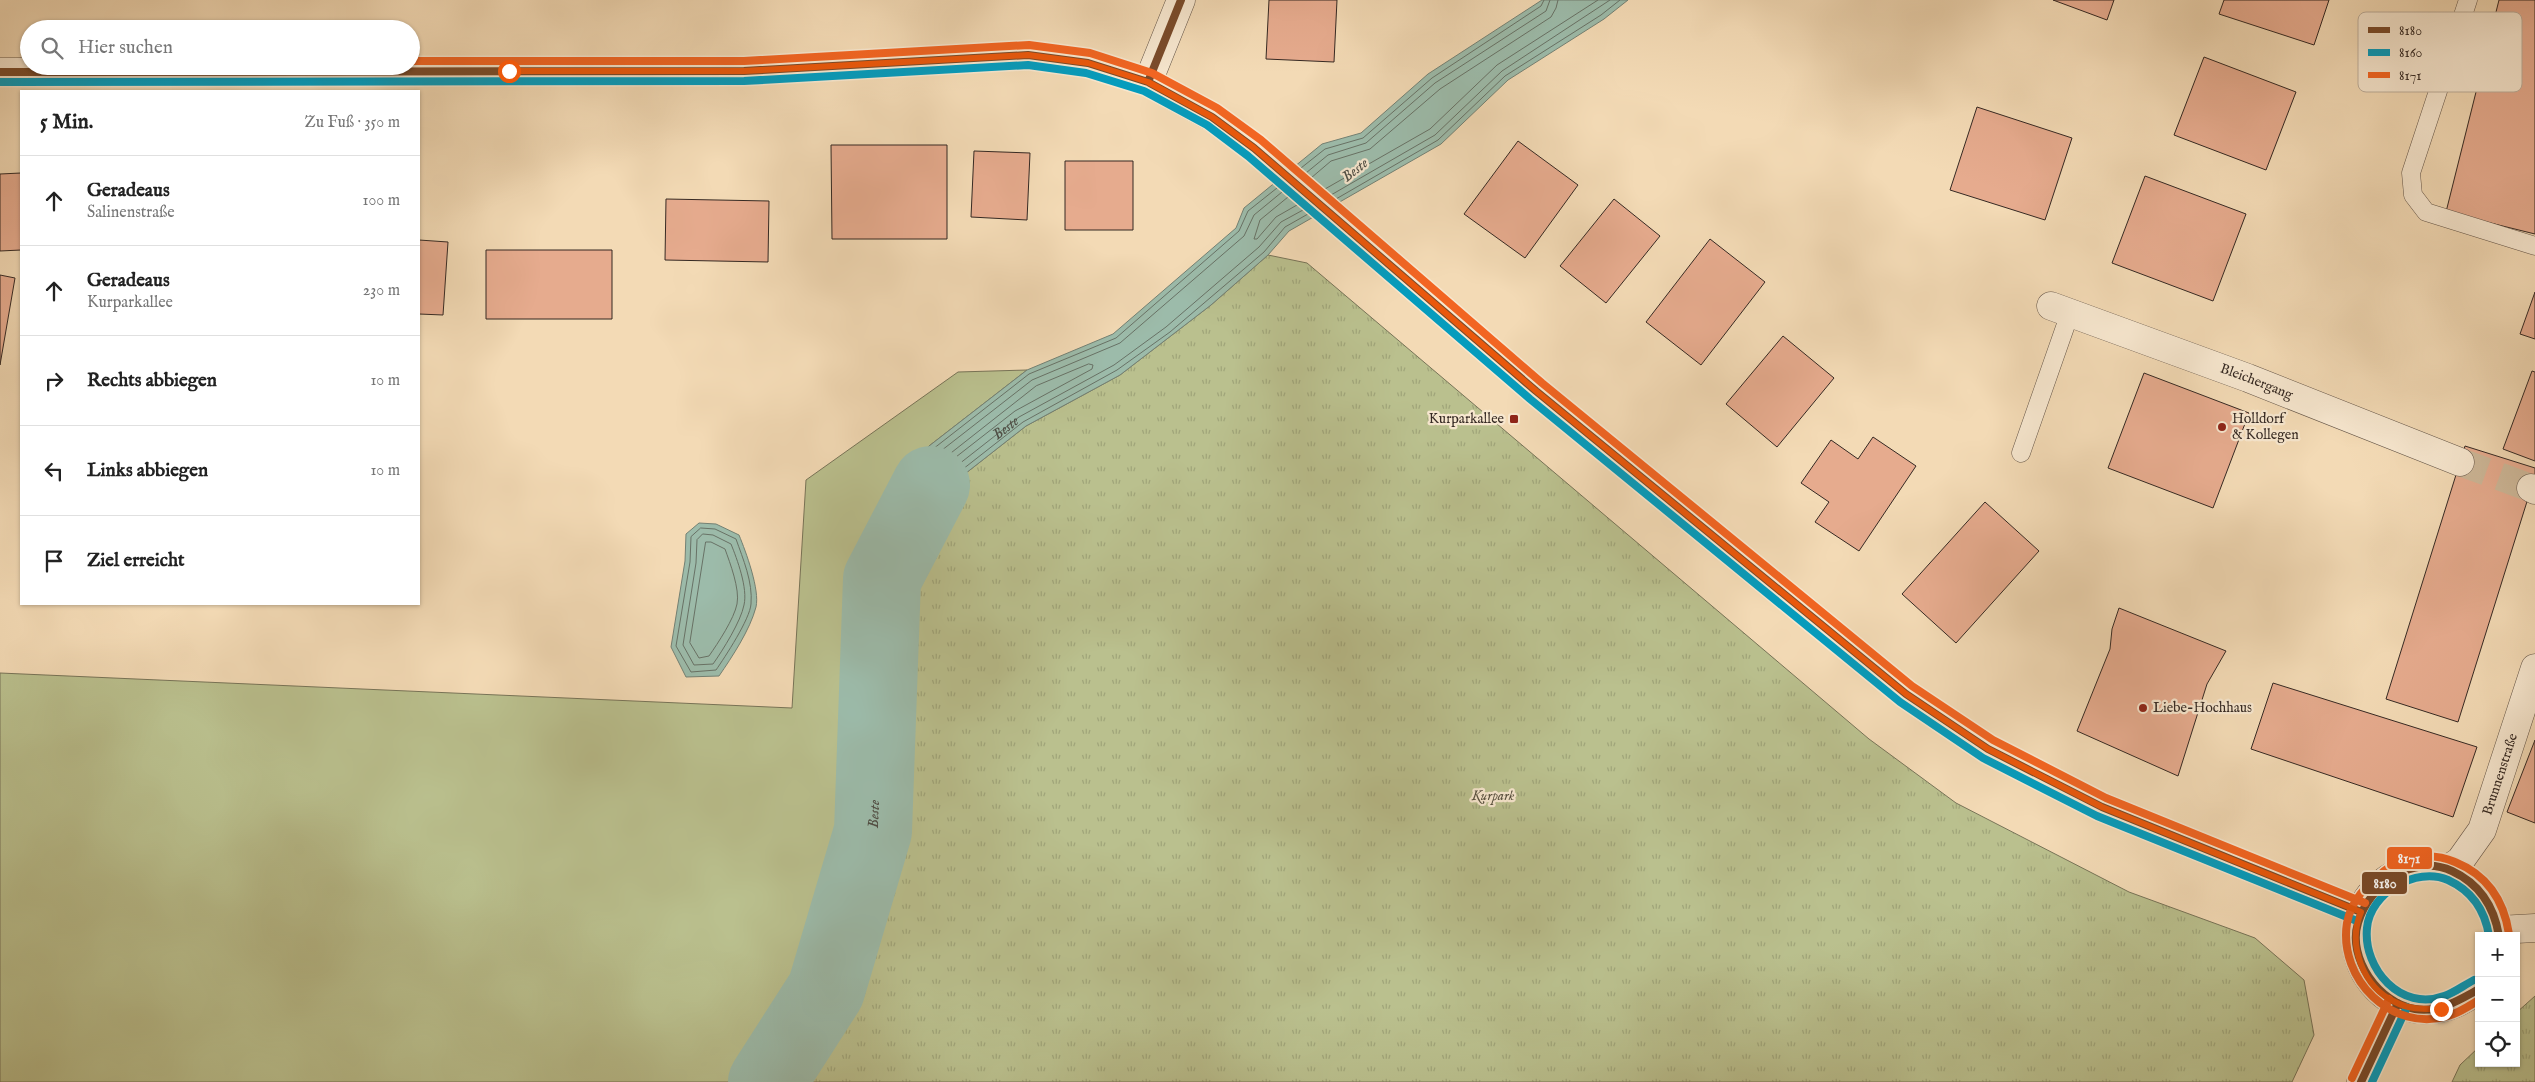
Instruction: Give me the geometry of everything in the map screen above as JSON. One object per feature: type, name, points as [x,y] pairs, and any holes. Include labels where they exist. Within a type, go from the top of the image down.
[{"type":"street","points":[[1148,82],[1181,0]]},
{"type":"street","points":[[420,71],[744,71],[1028,55],[1088,63],[1148,82],[1212,117],[1254,148],[1370,250],[1536,391],[1906,694],[1988,749],[2102,807],[2361,912]]},
{"type":"street","points":[[0,72],[20,72]]},
{"type":"street","name":"Bleichergang","points":[[2061,310],[2248,378],[2460,462]]},
{"type":"street","name":"Brunnenstraße","points":[[2448,869],[2460,862],[2482,830],[2535,668]]},
{"type":"street","points":[[2475,992],[2463,1001],[2441,1009],[2417,1010],[2398,1004],[2375,987],[2361,968],[2355,944],[2357,920],[2367,898],[2383,881],[2403,870],[2425,866],[2448,869],[2470,880],[2487,896],[2497,918],[2499,932]]},
{"type":"street","points":[[2506,932],[2535,928]]},
{"type":"street","points":[[2361,1082],[2398,1004]]},
{"type":"lane","points":[[2464,12],[2468,0]]},
{"type":"lane","points":[[2438,92],[2411,173],[2413,195],[2426,212],[2535,246]]},
{"type":"lane","points":[[2020,453],[2061,310]]},
{"type":"green space","name":"Kurpark","points":[[1268,255],[1307,263],[1869,739],[1956,803],[2129,892],[2255,938],[2304,980],[2314,1035],[2292,1082],[767,1082],[826,990],[873,832],[882,579],[938,495],[1026,426],[1120,375],[1211,305]]},
{"type":"green space","points":[[1027,370],[929,446],[883,496],[862,544],[882,579],[873,831],[826,990],[767,1082],[0,1082],[0,673],[792,708],[806,480],[958,372]]},
{"type":"green space","points":[[2535,996],[2535,1082],[2452,1082],[2460,1065],[2475,1051],[2475,1067],[2520,1067],[2520,1009]]},
{"type":"water","points":[[1542,0],[1628,0],[1604,19],[1508,80],[1441,144],[1289,231],[1268,255],[1211,305],[1120,375],[1026,426],[938,495],[882,579],[862,544],[883,496],[929,446],[1027,370],[1113,334],[1236,228],[1244,208],[1322,144],[1361,133],[1428,74]]},
{"type":"water","points":[[699,523],[716,524],[739,535],[752,571],[757,600],[753,616],[745,634],[719,676],[686,677],[671,647],[685,561],[686,534]]},
{"type":"building","points":[[1269,0],[1337,0],[1334,62],[1266,59]]},
{"type":"building","points":[[2053,0],[2114,0],[2107,20]]},
{"type":"building","points":[[2224,0],[2329,0],[2314,45],[2219,14]]},
{"type":"building","points":[[2499,0],[2535,0],[2535,234],[2446,212],[2476,92],[2522,92],[2522,12],[2496,12]]},
{"type":"building","points":[[2204,57],[2296,92],[2266,170],[2174,135]]},
{"type":"building","points":[[1977,107],[2072,138],[2045,220],[1950,190]]},
{"type":"building","points":[[1518,141],[1578,185],[1525,258],[1464,214]]},
{"type":"building","points":[[831,145],[947,145],[947,239],[832,239]]},
{"type":"building","points":[[974,151],[1030,153],[1027,220],[971,217]]},
{"type":"building","points":[[1065,161],[1133,161],[1133,230],[1065,230]]},
{"type":"building","points":[[20,173],[20,250],[0,251],[0,174]]},
{"type":"building","points":[[2145,176],[2246,214],[2213,301],[2112,263]]},
{"type":"building","points":[[666,199],[769,201],[768,262],[665,260]]},
{"type":"building","points":[[1614,199],[1660,236],[1606,303],[1560,266]]},
{"type":"building","points":[[1710,239],[1765,282],[1701,365],[1646,322]]},
{"type":"building","points":[[420,240],[448,242],[443,315],[420,314]]},
{"type":"building","points":[[486,250],[612,250],[612,319],[486,319]]},
{"type":"building","points":[[0,275],[15,278],[0,365]]},
{"type":"building","points":[[2535,292],[2535,339],[2520,334]]},
{"type":"building","points":[[1783,336],[1834,378],[1777,447],[1726,404]]},
{"type":"building","points":[[2532,371],[2535,372],[2535,461],[2503,449]]},
{"type":"building","points":[[2144,373],[2249,413],[2213,508],[2108,468]]},
{"type":"building","points":[[1873,437],[1916,466],[1859,551],[1815,522],[1829,502],[1801,483],[1831,440],[1858,459]]},
{"type":"building","points":[[2465,446],[2535,468],[2535,476],[2458,722],[2386,699]]},
{"type":"building","points":[[1985,502],[2039,551],[1956,643],[1902,594]]},
{"type":"building","name":"Liebe-Hochhaus","points":[[2119,608],[2226,651],[2207,684],[2178,776],[2077,731],[2110,649],[2112,629]]},
{"type":"building","points":[[2273,683],[2477,747],[2453,817],[2251,749]]},
{"type":"building","points":[[2535,740],[2535,823],[2507,812]]},
{"type":"waterway","name":"Beste","points":[[767,1082],[826,990],[873,831],[882,579],[931,485]]},
{"type":"tunnel","points":[[2460,462],[2531,488]]},
{"type":"transit line","name":"8180","points":[[1148,82],[1181,0]]},
{"type":"transit line","name":"8171","points":[[420,61],[744,61],[1029,45],[1090,53],[1152,73],[1217,108],[1261,140],[1542,383],[1912,686],[1993,740],[2106,798],[2365,903]]},
{"type":"transit line","name":"8180","points":[[420,71],[744,71],[1028,55],[1088,63],[1148,82],[1212,117],[1254,148],[1536,391],[1906,694],[1988,749],[2102,807],[2361,912]]},
{"type":"transit line","name":"8160","points":[[0,82],[744,81],[1028,65],[1086,73],[1144,91],[1207,125],[1248,156],[1530,399],[1900,702],[1983,758],[2097,816],[2357,921]]},
{"type":"transit line","name":"8180","points":[[0,72],[20,72]]},
{"type":"transit line","name":"8171","points":[[2475,1002],[2452,1015],[2427,1019],[2407,1017],[2389,1009],[2373,997],[2360,982],[2351,964],[2346,944],[2347,923],[2352,907],[2378,876],[2400,861],[2427,856],[2437,857],[2466,867],[2485,882],[2498,900],[2507,922],[2509,932]]},
{"type":"transit line","name":"8180","points":[[2475,991],[2448,1005],[2424,1010],[2402,1005],[2389,998],[2369,977],[2362,964],[2357,950],[2356,936],[2358,923],[2372,896],[2382,885],[2394,876],[2422,866],[2452,871],[2470,882],[2484,897],[2493,915],[2498,932]]},
{"type":"transit line","name":"8160","points":[[2474,980],[2448,995],[2428,999],[2413,998],[2400,992],[2378,972],[2371,958],[2367,943],[2367,928],[2370,915],[2376,904],[2397,886],[2409,880],[2435,877],[2456,884],[2476,902],[2481,910],[2488,932]]},
{"type":"transit line","name":"8171","points":[[2352,1078],[2389,999]]},
{"type":"transit line","name":"8180","points":[[2361,1082],[2398,1003]]},
{"type":"transit line","name":"8160","points":[[2372,1082],[2407,1007]]},
{"type":"place","name":"Kurparkallee","points":[[1514,419]]},
{"type":"place","name":"Holldorf & Kollegen","points":[[2222,427]]},
{"type":"place","name":"Liebe-Hochhaus","points":[[2143,708]]},
{"type":"route","points":[[509,71],[744,71],[1028,55],[1088,63],[1148,82],[1212,117],[1254,148],[1370,250],[1536,391],[1906,694],[1988,749],[2102,807],[2361,912],[2357,920],[2355,944],[2361,968],[2375,987],[2398,1004],[2417,1010],[2441,1009]]}]
